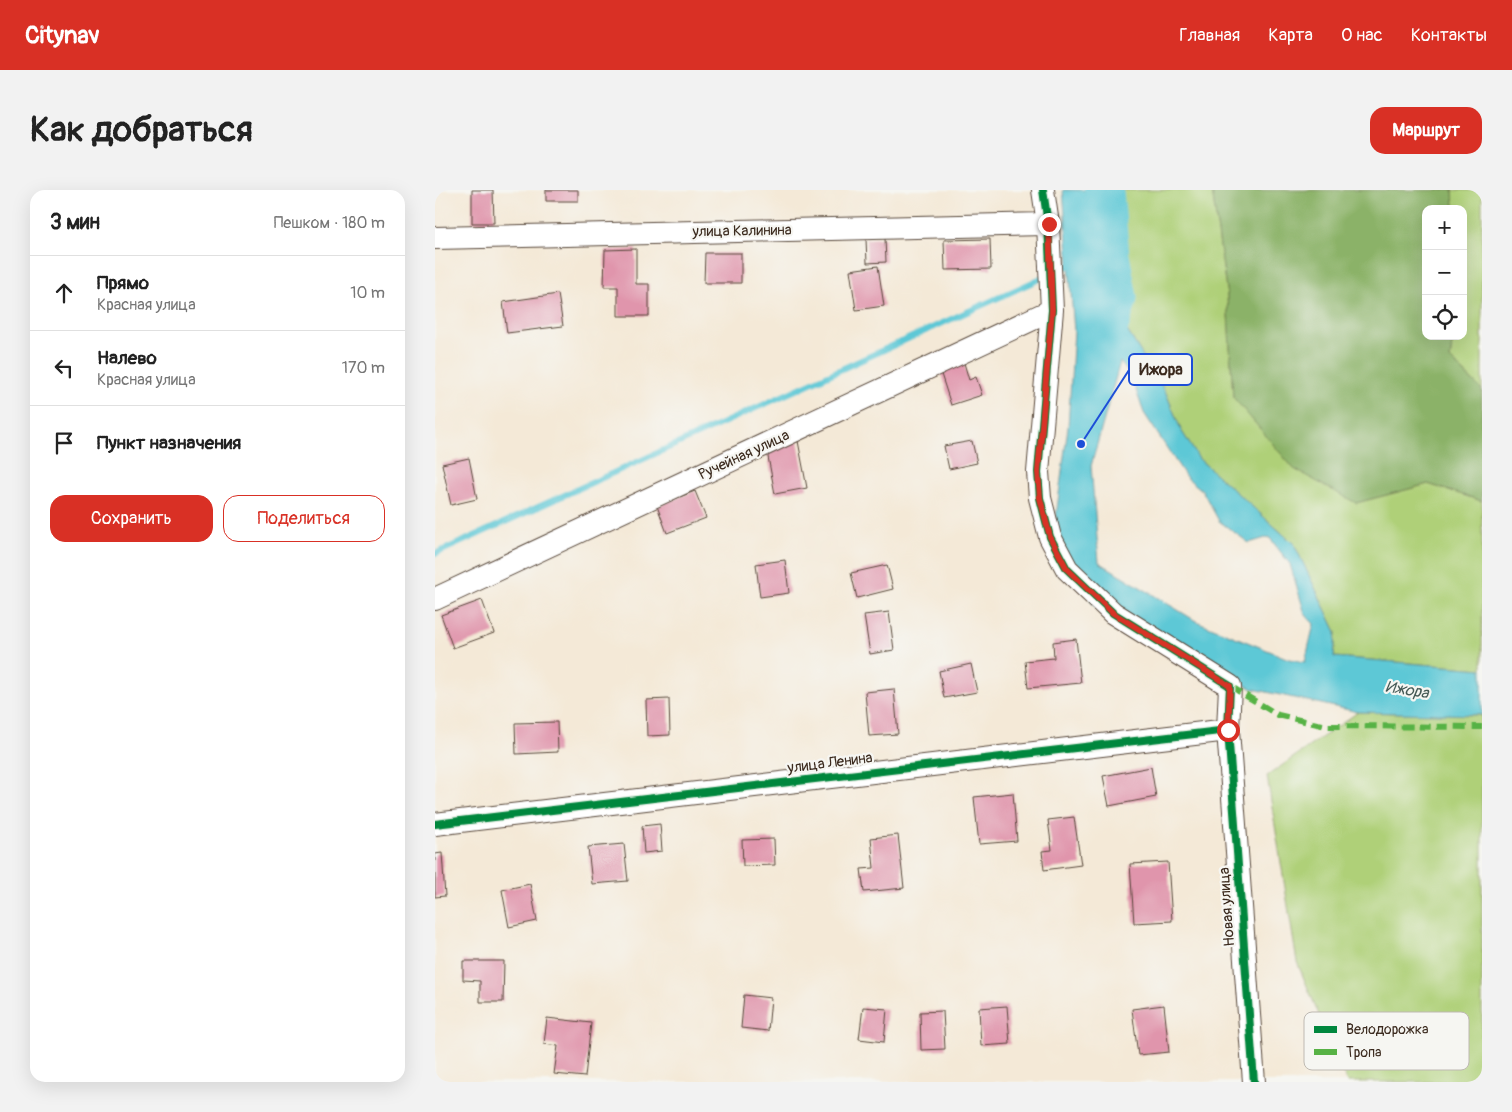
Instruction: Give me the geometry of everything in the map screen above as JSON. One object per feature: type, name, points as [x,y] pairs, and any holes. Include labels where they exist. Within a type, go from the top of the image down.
[{"type":"street","points":[[1043,190],[1049,224],[1052,310]]},
{"type":"street","name":"улица Калинина","points":[[435,238],[1049,224]]},
{"type":"street","name":"Ручейная улица","points":[[435,599],[1052,310]]},
{"type":"street","name":"Новая улица","points":[[1052,310],[1038,472],[1040,498],[1050,537],[1067,569],[1113,613],[1230,686],[1228,730],[1254,1082]]},
{"type":"street","name":"улица Ленина","points":[[435,824],[1228,730]]},
{"type":"green space","points":[[1088,190],[1212,190],[1227,296],[1233,397],[1356,503],[1428,484],[1482,501],[1482,669],[1334,657],[1336,632],[1294,544],[1199,459],[1181,430],[1166,393],[1105,295]]},
{"type":"green space","points":[[1212,190],[1453,190],[1454,205],[1422,205],[1422,340],[1452,340],[1450,359],[1482,390],[1482,501],[1428,484],[1356,503],[1294,469],[1233,397],[1227,296]]},
{"type":"green space","points":[[1453,190],[1482,190],[1482,390],[1450,359],[1452,340],[1467,340],[1467,205],[1454,205]]},
{"type":"green space","points":[[1358,712],[1482,715],[1482,1082],[1347,1082],[1342,1070],[1469,1070],[1469,1012],[1318,1012],[1297,962],[1267,776]]},
{"type":"water","name":"Ижора","points":[[1063,190],[1088,190],[1105,295],[1166,393],[1181,430],[1199,459],[1294,544],[1336,632],[1334,657],[1482,669],[1482,715],[1358,712],[1253,689],[1094,606],[1053,538],[1068,427],[1074,331]],"holes":[[[1120,362],[1131,376],[1144,413],[1186,477],[1202,490],[1219,521],[1249,543],[1269,537],[1290,564],[1305,614],[1314,624],[1305,662],[1289,659],[1196,621],[1099,562],[1091,466]]]},
{"type":"building","points":[[472,190],[493,190],[494,223],[472,223]]},
{"type":"building","points":[[546,190],[578,190],[578,201],[546,201]]},
{"type":"building","points":[[885,238],[886,262],[867,263],[866,239]]},
{"type":"building","points":[[990,239],[991,269],[945,270],[944,240]]},
{"type":"building","points":[[636,249],[636,284],[649,284],[649,316],[618,316],[618,287],[604,287],[605,250]]},
{"type":"building","points":[[705,253],[741,253],[741,283],[704,283]]},
{"type":"building","points":[[878,266],[884,306],[856,310],[850,270]]},
{"type":"building","points":[[558,294],[563,326],[507,333],[503,302]]},
{"type":"building","points":[[964,363],[969,380],[976,377],[982,395],[951,405],[940,371]]},
{"type":"building","points":[[798,441],[807,488],[775,494],[766,446]]},
{"type":"building","points":[[972,441],[977,463],[949,469],[944,446]]},
{"type":"building","points":[[469,458],[477,499],[451,505],[442,464]]},
{"type":"building","points":[[695,491],[706,518],[667,533],[657,506]]},
{"type":"building","points":[[785,560],[789,593],[760,597],[756,564]]},
{"type":"building","points":[[887,565],[893,589],[857,598],[851,573]]},
{"type":"building","points":[[482,600],[494,633],[453,648],[441,615]]},
{"type":"building","points":[[889,612],[894,650],[870,654],[864,615]]},
{"type":"building","points":[[1076,639],[1081,683],[1028,688],[1025,661],[1054,658],[1053,642]]},
{"type":"building","points":[[971,664],[977,692],[944,698],[939,671]]},
{"type":"building","points":[[894,689],[898,734],[869,736],[865,692]]},
{"type":"building","points":[[669,699],[670,735],[647,736],[646,700]]},
{"type":"building","points":[[557,722],[558,752],[516,754],[515,723]]},
{"type":"building","points":[[1151,767],[1156,797],[1109,806],[1103,776]]},
{"type":"building","points":[[1013,793],[1017,841],[979,844],[974,797]]},
{"type":"building","points":[[1074,817],[1081,865],[1044,870],[1042,851],[1052,850],[1048,820]]},
{"type":"building","points":[[660,824],[662,851],[644,853],[642,826]]},
{"type":"building","points":[[898,835],[904,888],[864,892],[861,869],[874,868],[871,838]]},
{"type":"building","points":[[774,839],[775,865],[743,866],[742,840]]},
{"type":"building","points":[[624,844],[628,881],[592,884],[588,847]]},
{"type":"building","points":[[442,853],[445,896],[435,897],[435,854]]},
{"type":"building","points":[[1168,862],[1172,921],[1134,923],[1130,864]]},
{"type":"building","points":[[530,884],[537,921],[509,927],[502,890]]},
{"type":"building","points":[[463,961],[504,961],[503,1002],[480,1002],[480,981],[463,980]]},
{"type":"building","points":[[744,995],[771,998],[768,1031],[741,1028]]},
{"type":"building","points":[[1164,1005],[1169,1052],[1138,1055],[1132,1009]]},
{"type":"building","points":[[1007,1006],[1010,1044],[981,1046],[979,1008]]},
{"type":"building","points":[[863,1007],[887,1009],[884,1042],[859,1039]]},
{"type":"building","points":[[943,1011],[945,1049],[921,1050],[920,1012]]},
{"type":"building","points":[[547,1018],[591,1023],[585,1077],[554,1074],[558,1046],[544,1044]]},
{"type":"waterway","name":"Ижора","points":[[1098,360],[1118,298],[1110,256],[1104,190]]},
{"type":"waterway","points":[[1090,260],[1110,256]]},
{"type":"waterway","points":[[1055,271],[1076,263]]},
{"type":"waterway","points":[[435,554],[1046,276]]},
{"type":"marked path","points":[[1230,686],[1278,715],[1326,726],[1482,727]]},
{"type":"cycle path","points":[[1043,190],[1048,224],[1052,310],[1038,472],[1040,498],[1050,537],[1067,569],[1113,613],[1230,686],[1228,730],[1254,1082]]},
{"type":"cycle path","points":[[435,824],[1228,730]]},
{"type":"place","name":"Ижора","points":[[1081,444]]},
{"type":"route","points":[[1049,224],[1052,310],[1038,472],[1040,498],[1050,537],[1067,569],[1113,613],[1230,686],[1228,730]]}]
